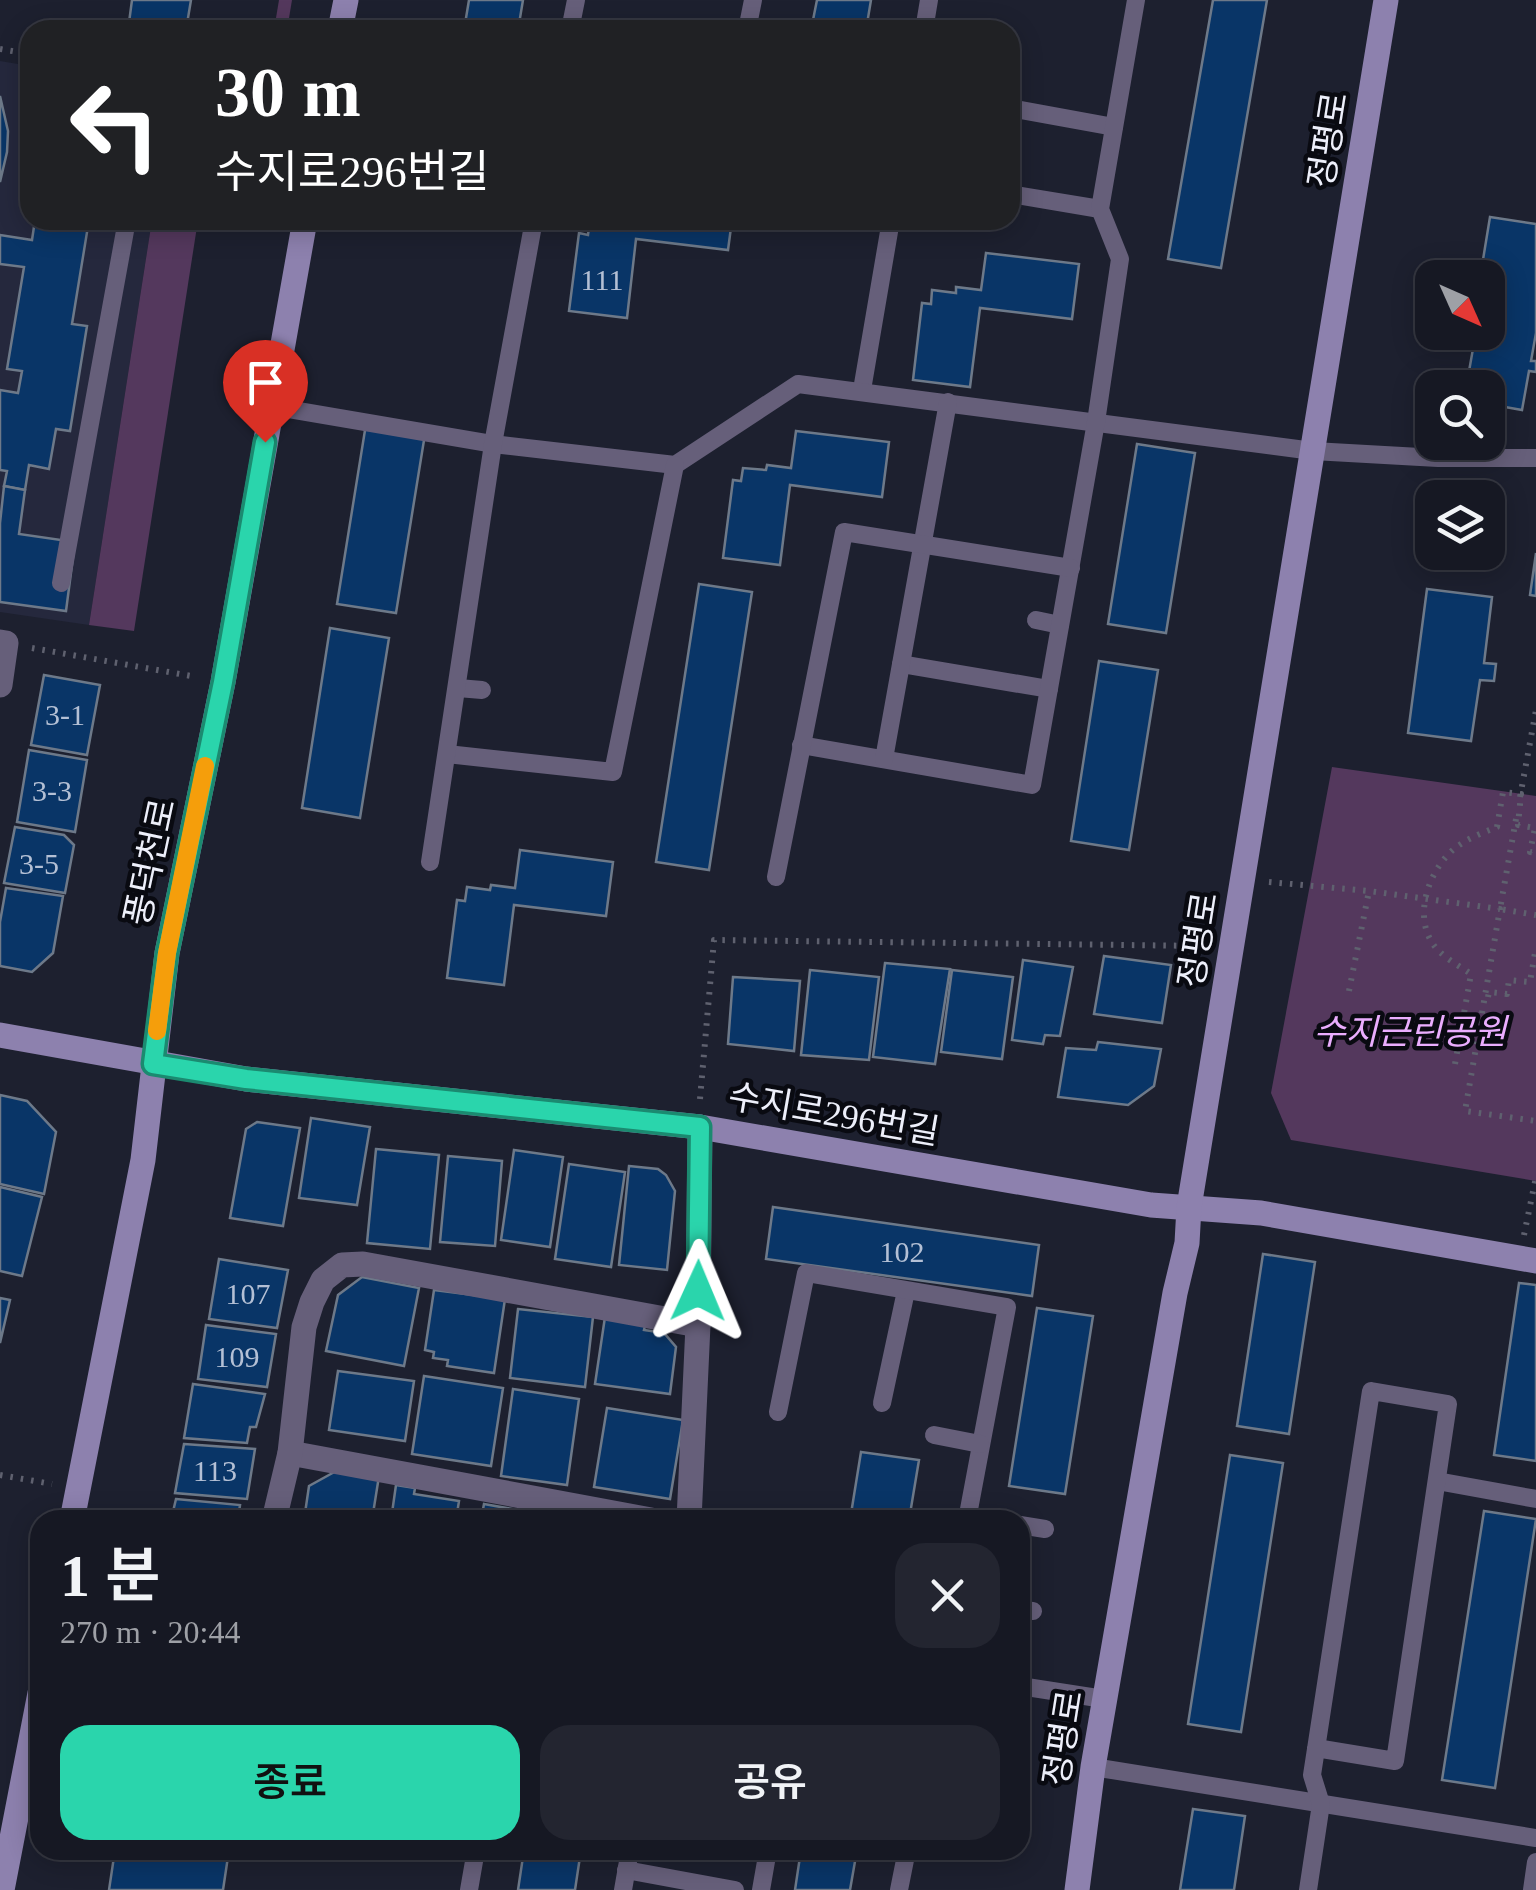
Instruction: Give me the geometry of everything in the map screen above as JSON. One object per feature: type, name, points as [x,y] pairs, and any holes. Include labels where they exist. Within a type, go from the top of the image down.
[{"type":"street","name":"정평로","points":[[1077,1890],[1104,1698],[1187,1244],[1386,0]]},
{"type":"street","name":"풍덕천로","points":[[74,1510],[143,1160],[167,953],[223,682],[303,230]]},
{"type":"street","points":[[0,685],[3,642]]},
{"type":"street","name":"수지로296번길","points":[[0,1035],[246,1079],[700,1127],[1151,1205],[1261,1213],[1527,1260]]},
{"type":"street","points":[[689,1510],[698,1325],[700,1127]]},
{"type":"street","points":[[276,1510],[290,1453],[304,1327],[323,1280],[342,1265],[363,1264],[698,1325]]},
{"type":"street","points":[[290,1453],[597,1510]]},
{"type":"street","points":[[2,1890],[30,1746]]},
{"type":"lane","points":[[801,744],[1032,785],[1096,422],[1120,259],[1100,209],[1136,0]]},
{"type":"lane","points":[[1020,110],[1114,127]]},
{"type":"lane","points":[[1020,196],[1100,209]]},
{"type":"lane","points":[[61,583],[125,230]]},
{"type":"lane","points":[[430,862],[493,444],[532,230]]},
{"type":"lane","points":[[862,390],[889,230]]},
{"type":"lane","points":[[270,406],[493,444],[675,465],[798,384],[1313,450],[1438,458],[1536,458]]},
{"type":"lane","points":[[884,759],[948,402]]},
{"type":"lane","points":[[447,754],[614,772],[675,465]]},
{"type":"lane","points":[[776,877],[844,532],[1070,568]]},
{"type":"lane","points":[[1036,620],[1060,625]]},
{"type":"lane","points":[[901,664],[1049,689]]},
{"type":"lane","points":[[458,688],[482,690]]},
{"type":"lane","points":[[778,1412],[806,1274],[1007,1307],[968,1510]]},
{"type":"lane","points":[[882,1403],[906,1290]]},
{"type":"lane","points":[[1308,1890],[1321,1804],[1312,1775],[1316,1748],[1371,1391],[1448,1404],[1395,1761],[1316,1748]]},
{"type":"lane","points":[[934,1435],[980,1444]]},
{"type":"lane","points":[[1437,1481],[1536,1499]]},
{"type":"lane","points":[[1030,1527],[1045,1529]]},
{"type":"lane","points":[[1030,1687],[1104,1698]]},
{"type":"lane","points":[[1093,1766],[1536,1838]]},
{"type":"lane","points":[[469,1890],[474,1860]]},
{"type":"lane","points":[[623,1890],[628,1860]]},
{"type":"lane","points":[[760,1890],[766,1860]]},
{"type":"lane","points":[[899,1890],[905,1860]]},
{"type":"lane","points":[[1532,1890],[1536,1862]]},
{"type":"lane","points":[[626,1870],[734,1890]]},
{"type":"path","points":[[3,642],[223,682]]},
{"type":"path","points":[[1536,710],[1465,1111],[1536,1121]]},
{"type":"path","points":[[1454,1064],[1471,974],[1432,944],[1424,924],[1426,899],[1436,870],[1454,848],[1496,827],[1503,792],[1521,794]]},
{"type":"path","points":[[1521,794],[1518,824],[1535,828],[1530,852],[1536,853]]},
{"type":"path","points":[[1243,880],[1368,891],[1536,915]]},
{"type":"path","points":[[1349,991],[1368,891]]},
{"type":"path","points":[[700,1127],[700,1073],[714,940],[1232,946]]},
{"type":"path","points":[[1473,1066],[1489,992],[1507,994],[1510,980],[1530,982],[1536,947]]},
{"type":"path","points":[[1527,1260],[1536,1177]]},
{"type":"path","points":[[0,1475],[78,1490]]},
{"type":"shaded area","points":[[0,61],[20,64],[20,230],[150,230],[89,625],[0,612]]},
{"type":"green space","points":[[279,0],[292,0],[289,20],[276,20]]},
{"type":"green space","points":[[150,230],[196,230],[134,631],[89,625]]},
{"type":"green space","name":"수지근린공원","points":[[1332,767],[1536,796],[1536,1181],[1291,1140],[1271,1093]]},
{"type":"building","points":[[132,0],[191,0],[188,20],[129,20]]},
{"type":"building","points":[[469,0],[523,0],[520,20],[466,20]]},
{"type":"building","points":[[817,0],[871,0],[868,20],[813,20]]},
{"type":"building","points":[[1213,0],[1267,0],[1221,268],[1168,259]]},
{"type":"building","points":[[0,96],[8,131],[0,182]]},
{"type":"building","points":[[1490,217],[1536,224],[1536,333],[1531,361],[1536,361],[1536,372],[1529,371],[1522,410],[1505,407],[1505,370],[1469,370],[1473,350],[1505,350],[1505,260],[1483,260]]},
{"type":"building","points":[[34,230],[87,230],[72,324],[87,326],[70,431],[56,429],[49,469],[29,465],[25,490],[4,486],[7,471],[0,470],[0,390],[18,393],[22,371],[7,369],[24,267],[0,264],[0,235],[32,240]]},
{"type":"building","points":[[589,230],[731,230],[728,250],[636,239],[627,318],[569,311],[579,233],[588,235]]},
{"type":"building","points":[[986,253],[1079,264],[1072,319],[980,308],[970,387],[913,380],[922,303],[931,304],[932,290],[981,290]]},
{"type":"building","points":[[366,424],[425,434],[396,613],[337,604]]},
{"type":"building","points":[[796,431],[889,442],[882,497],[790,485],[780,565],[723,558],[733,480],[741,481],[743,468],[791,468]]},
{"type":"building","points":[[1137,444],[1195,453],[1166,633],[1108,624]]},
{"type":"building","points":[[4,486],[25,490],[19,534],[75,542],[66,611],[0,602]]},
{"type":"building","points":[[1536,553],[1536,596],[1530,595]]},
{"type":"building","points":[[699,584],[752,592],[709,870],[656,862]]},
{"type":"building","points":[[1427,589],[1492,597],[1484,663],[1496,664],[1494,681],[1480,680],[1471,741],[1408,733]]},
{"type":"building","points":[[330,628],[389,638],[360,818],[302,808]]},
{"type":"building","points":[[1099,661],[1158,670],[1129,850],[1071,841]]},
{"type":"building","points":[[44,675],[100,685],[87,755],[31,745]]},
{"type":"building","points":[[29,750],[87,760],[75,832],[17,822]]},
{"type":"building","points":[[15,827],[64,835],[74,845],[65,893],[4,883]]},
{"type":"building","points":[[520,850],[613,862],[606,916],[514,905],[504,985],[447,978],[457,900],[465,901],[467,887],[515,888]]},
{"type":"building","points":[[6,888],[63,896],[53,953],[32,972],[0,966],[0,922]]},
{"type":"building","points":[[1104,956],[1171,965],[1162,1023],[1094,1014]]},
{"type":"building","points":[[1023,960],[1073,967],[1060,1036],[1045,1035],[1043,1044],[1012,1040]]},
{"type":"building","points":[[885,963],[950,969],[935,1064],[873,1057]]},
{"type":"building","points":[[810,970],[879,977],[869,1060],[801,1055]]},
{"type":"building","points":[[952,970],[1013,977],[1002,1059],[941,1052]]},
{"type":"building","points":[[733,977],[800,981],[794,1051],[728,1044]]},
{"type":"building","points":[[1098,1042],[1161,1049],[1154,1086],[1128,1105],[1058,1097],[1066,1048],[1096,1050]]},
{"type":"building","points":[[0,1095],[27,1101],[56,1132],[44,1194],[0,1184]]},
{"type":"building","points":[[311,1118],[370,1127],[357,1205],[299,1198]]},
{"type":"building","points":[[257,1122],[300,1128],[283,1226],[230,1218],[246,1129]]},
{"type":"building","points":[[376,1149],[439,1155],[430,1249],[367,1243]]},
{"type":"building","points":[[514,1150],[563,1157],[550,1247],[501,1240]]},
{"type":"building","points":[[448,1156],[502,1161],[495,1246],[440,1242]]},
{"type":"building","points":[[569,1164],[625,1172],[611,1267],[555,1259]]},
{"type":"building","points":[[629,1166],[658,1169],[675,1191],[667,1270],[619,1265]]},
{"type":"building","points":[[0,1187],[42,1197],[22,1276],[0,1271]]},
{"type":"building","points":[[773,1207],[1039,1245],[1032,1296],[766,1259]]},
{"type":"building","points":[[1263,1254],[1315,1262],[1289,1434],[1237,1426]]},
{"type":"building","points":[[219,1259],[288,1270],[277,1328],[209,1319]]},
{"type":"building","points":[[362,1277],[419,1288],[404,1366],[326,1351],[338,1295]]},
{"type":"building","points":[[1519,1283],[1536,1285],[1536,1461],[1494,1455]]},
{"type":"building","points":[[434,1290],[505,1299],[494,1373],[447,1366],[448,1360],[433,1358],[434,1352],[425,1350]]},
{"type":"building","points":[[0,1298],[10,1300],[0,1343]]},
{"type":"building","points":[[1037,1308],[1093,1316],[1065,1494],[1009,1486]]},
{"type":"building","points":[[518,1309],[593,1317],[585,1387],[510,1378]]},
{"type":"building","points":[[605,1317],[646,1322],[644,1330],[664,1333],[676,1347],[670,1394],[595,1384]]},
{"type":"building","points":[[206,1325],[276,1334],[267,1387],[198,1379]]},
{"type":"building","points":[[338,1371],[414,1381],[405,1441],[329,1430]]},
{"type":"building","points":[[424,1376],[503,1388],[491,1466],[412,1454]]},
{"type":"building","points":[[193,1384],[265,1394],[247,1443],[184,1438]]},
{"type":"building","points":[[513,1389],[579,1399],[567,1485],[501,1476]]},
{"type":"building","points":[[607,1408],[683,1420],[670,1499],[594,1487]]},
{"type":"building","points":[[184,1444],[255,1449],[247,1499],[175,1493]]},
{"type":"building","points":[[861,1452],[919,1460],[911,1510],[852,1510]]},
{"type":"building","points":[[1230,1455],[1283,1463],[1241,1732],[1188,1724]]},
{"type":"building","points":[[338,1470],[379,1476],[374,1510],[305,1510],[309,1486]]},
{"type":"building","points":[[396,1485],[415,1488],[414,1494],[459,1501],[458,1510],[392,1510]]},
{"type":"building","points":[[176,1499],[240,1505],[239,1510],[173,1510]]},
{"type":"building","points":[[484,1504],[518,1510],[483,1510]]},
{"type":"building","points":[[1484,1511],[1536,1519],[1495,1788],[1442,1780]]},
{"type":"building","points":[[1193,1809],[1245,1816],[1234,1890],[1180,1890]]},
{"type":"building","points":[[114,1860],[228,1860],[223,1890],[109,1890]]},
{"type":"building","points":[[522,1860],[580,1860],[575,1890],[518,1890]]},
{"type":"building","points":[[800,1860],[855,1860],[850,1890],[795,1890]]},
{"type":"slow traffic","points":[[157,1031],[167,953],[205,766]]},
{"type":"route","points":[[265,442],[223,682],[167,953],[153,1064],[246,1079],[700,1127],[698,1291]]}]
